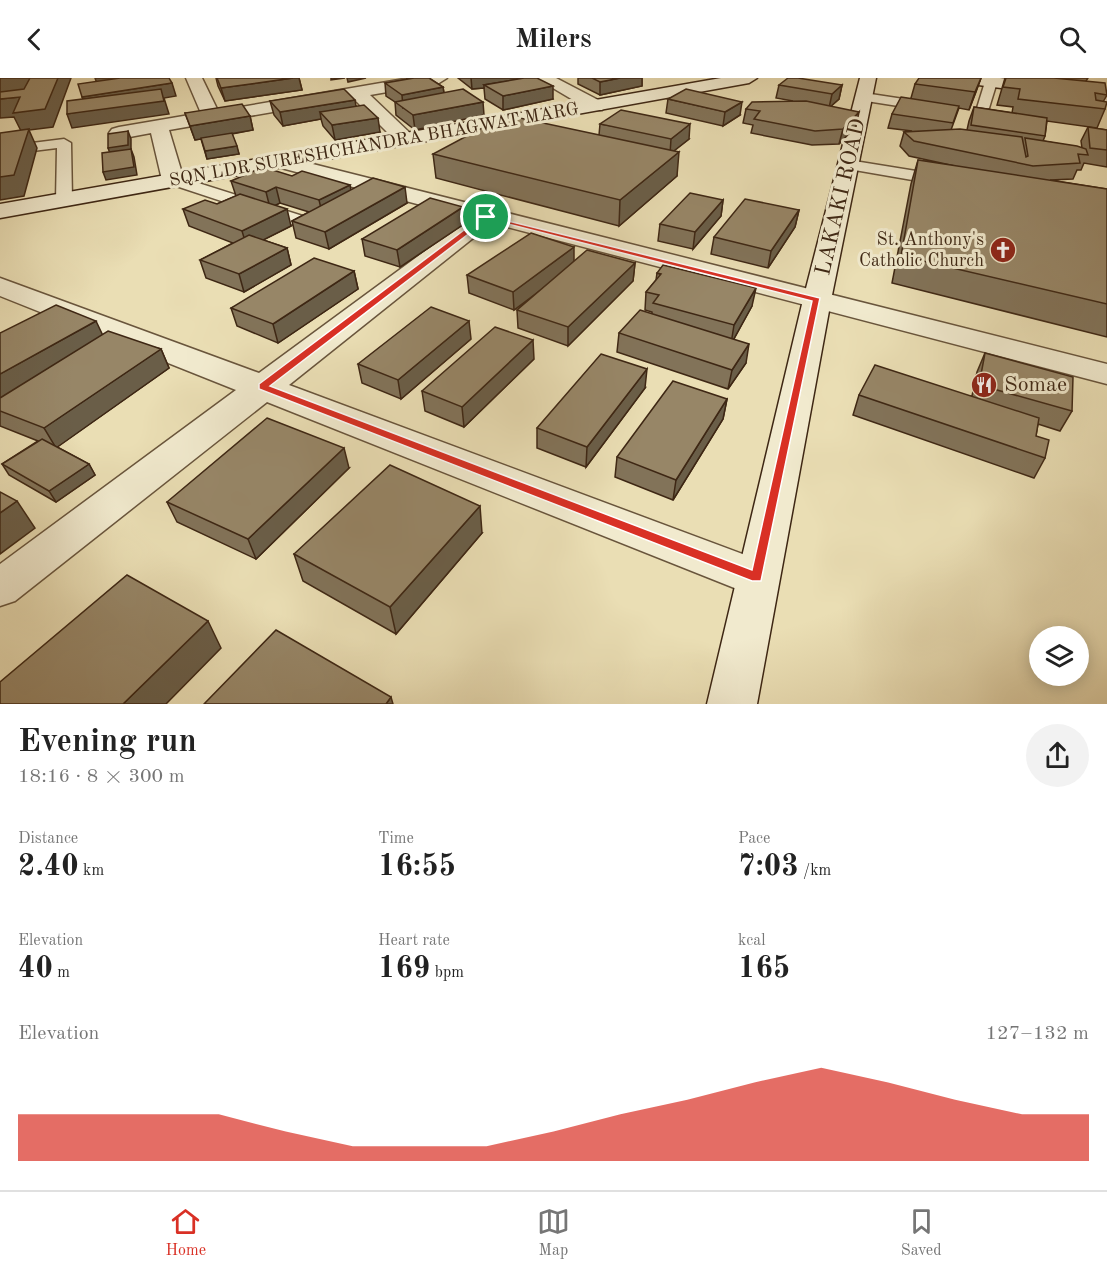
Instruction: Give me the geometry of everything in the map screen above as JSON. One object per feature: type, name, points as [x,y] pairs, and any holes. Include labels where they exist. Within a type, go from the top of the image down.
[{"type":"street","points":[[212,118],[195,80],[217,78]]},
{"type":"street","points":[[119,133],[438,78]]},
{"type":"street","points":[[544,78],[596,106]]},
{"type":"street","name":"SQN LDR SURESHCHANDRA BHAGWAT MARG","points":[[0,211],[749,78]]},
{"type":"street","points":[[963,78],[1107,97]]},
{"type":"street","name":"LAKAKI ROAD","points":[[732,704],[817,300],[866,88]]},
{"type":"street","points":[[357,92],[405,139]]},
{"type":"street","points":[[159,127],[173,180]]},
{"type":"street","points":[[277,161],[486,217],[1107,374]]},
{"type":"street","points":[[0,588],[486,217]]},
{"type":"street","points":[[0,286],[757,578]]},
{"type":"lane","points":[[983,108],[991,82]]},
{"type":"lane","points":[[866,88],[943,109]]},
{"type":"lane","points":[[0,151],[64,143],[64,200]]},
{"type":"lane","points":[[848,165],[960,183]]},
{"type":"lane","points":[[173,180],[303,222]]},
{"type":"building","points":[[30,78],[58,78],[45,109],[13,113],[20,97],[0,99],[0,92],[24,89]]},
{"type":"building","points":[[120,78],[169,78],[172,83],[82,97],[78,84]]},
{"type":"building","points":[[217,78],[293,78],[221,88]]},
{"type":"building","points":[[429,78],[443,87],[402,95],[385,83]]},
{"type":"building","points":[[537,78],[553,86],[503,96],[484,85]]},
{"type":"building","points":[[592,78],[620,78],[600,82]]},
{"type":"building","points":[[788,78],[842,85],[832,94],[779,85]]},
{"type":"building","points":[[919,78],[981,78],[975,92],[915,84]]},
{"type":"building","points":[[1006,78],[1054,78],[1105,83],[1107,95],[1095,93],[1096,100],[1107,102],[1105,109],[1018,99],[1020,89],[1003,87]]},
{"type":"building","points":[[161,89],[164,101],[67,114],[67,101]]},
{"type":"building","points":[[344,89],[355,100],[280,112],[270,101]]},
{"type":"building","points":[[463,89],[483,102],[413,115],[395,102]]},
{"type":"building","points":[[686,89],[742,102],[725,112],[668,99]]},
{"type":"building","points":[[901,97],[959,106],[953,123],[892,114]]},
{"type":"building","points":[[806,101],[859,112],[843,129],[815,131],[754,119],[760,111],[746,109],[752,102]]},
{"type":"building","points":[[242,104],[250,116],[190,126],[185,113]]},
{"type":"building","points":[[364,105],[378,118],[332,125],[320,112]]},
{"type":"building","points":[[974,107],[1047,118],[1045,136],[971,125]]},
{"type":"building","points":[[621,110],[690,124],[671,139],[600,124]]},
{"type":"building","points":[[506,115],[679,152],[620,200],[433,154]]},
{"type":"building","points":[[1088,127],[1107,130],[1107,150],[1090,148]]},
{"type":"building","points":[[29,129],[14,175],[0,177],[0,133]]},
{"type":"building","points":[[960,129],[1022,137],[1026,157],[1028,156],[1025,138],[1077,146],[1086,149],[1088,155],[1078,154],[1080,163],[1033,166],[914,141],[904,132]]},
{"type":"building","points":[[128,131],[128,145],[108,148],[108,134]]},
{"type":"building","points":[[232,133],[237,146],[205,151],[201,138]]},
{"type":"building","points":[[131,149],[134,167],[103,172],[102,153]]},
{"type":"building","name":"St. Anthony's Catholic Church","points":[[918,160],[1107,189],[1107,304],[901,256]]},
{"type":"building","points":[[263,167],[292,176],[302,171],[350,185],[319,200],[276,187],[266,192],[231,181]]},
{"type":"building","points":[[373,178],[405,187],[325,232],[292,221]]},
{"type":"building","points":[[690,193],[723,200],[695,232],[660,224]]},
{"type":"building","points":[[240,194],[287,209],[242,231],[183,209],[205,200],[217,204]]},
{"type":"building","points":[[430,198],[463,207],[397,250],[362,239]]},
{"type":"building","points":[[745,199],[799,210],[771,251],[714,237]]},
{"type":"building","points":[[531,233],[574,247],[513,292],[467,275]]},
{"type":"building","points":[[249,235],[287,248],[239,274],[200,260]]},
{"type":"building","points":[[587,250],[635,263],[568,327],[517,310]]},
{"type":"building","points":[[314,258],[354,271],[273,324],[231,308]]},
{"type":"building","points":[[663,265],[756,288],[734,325],[653,303],[659,295],[646,292],[661,274],[657,273]]},
{"type":"building","points":[[56,305],[96,321],[0,374],[0,333]]},
{"type":"building","points":[[431,307],[469,321],[398,380],[358,364]]},
{"type":"building","points":[[640,310],[749,344],[732,370],[619,333]]},
{"type":"building","points":[[495,327],[533,340],[462,407],[422,391]]},
{"type":"building","points":[[108,331],[161,349],[44,428],[0,411],[0,398]]},
{"type":"building","points":[[985,353],[1073,377],[1072,411],[979,385]]},
{"type":"building","points":[[601,354],[647,369],[587,447],[537,428]]},
{"type":"building","points":[[875,365],[1039,418],[1036,436],[1049,440],[1045,458],[859,395]]},
{"type":"building","points":[[673,381],[727,399],[676,480],[617,457]]},
{"type":"building","points":[[267,418],[344,448],[248,539],[167,502]]},
{"type":"building","points":[[42,439],[89,464],[49,491],[2,464]]},
{"type":"building","points":[[390,465],[480,506],[390,607],[294,554]]},
{"type":"building","points":[[0,492],[17,501],[0,513]]},
{"type":"building","points":[[127,575],[208,621],[123,704],[0,704],[0,682]]},
{"type":"building","points":[[276,630],[391,697],[386,704],[204,704]]},
{"type":"place","name":"St. Anthony's Catholic Church","points":[[1003,250]]},
{"type":"place","name":"Somae","points":[[984,385]]},
{"type":"route","points":[[486,217],[817,300],[757,578],[262,387],[486,217]]}]
